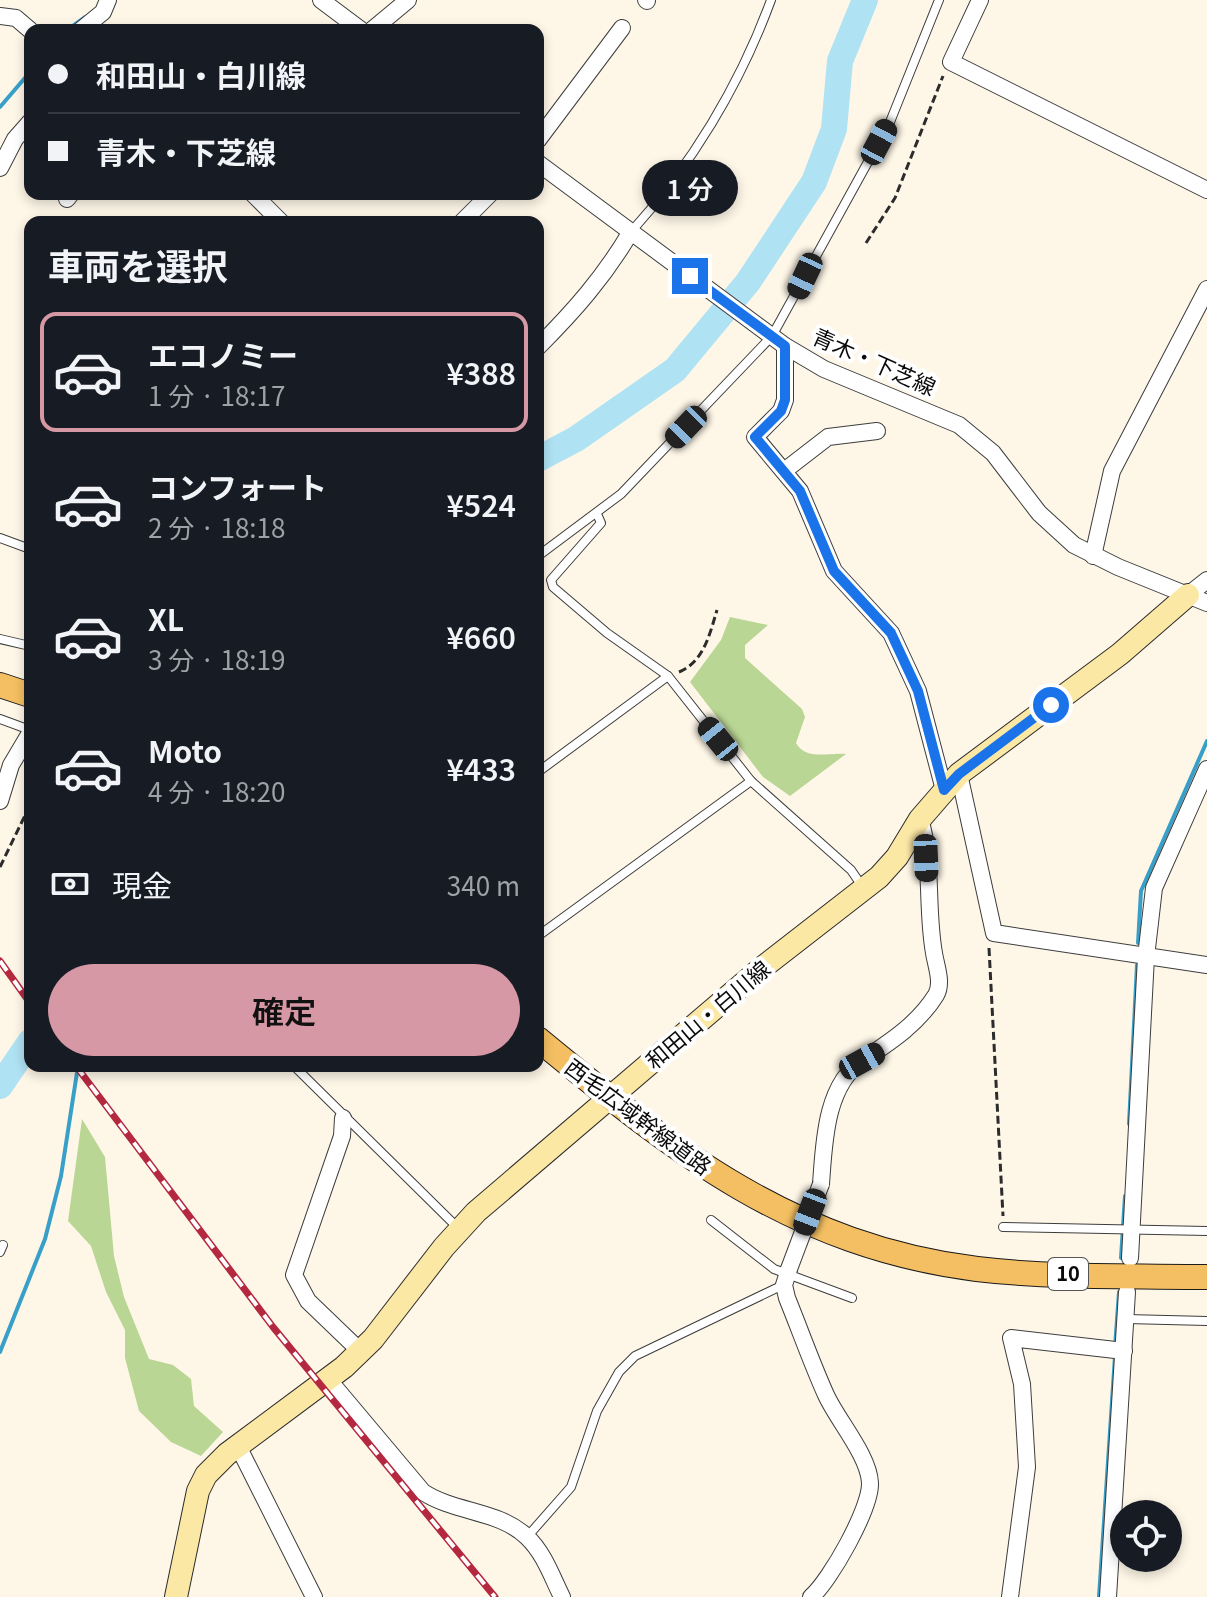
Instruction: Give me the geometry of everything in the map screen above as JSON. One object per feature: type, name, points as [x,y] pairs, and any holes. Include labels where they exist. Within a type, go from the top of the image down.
[{"type":"main road","points":[[1,686],[24,693]]},
{"type":"main road","name":"西毛広域幹線道路","points":[[544,1044],[668,1144],[720,1178],[777,1209],[868,1246],[976,1269],[1207,1277]]},
{"type":"street","points":[[321,0],[353,24]]},
{"type":"street","points":[[379,24],[408,0]]},
{"type":"street","points":[[980,0],[951,62],[1207,190]]},
{"type":"street","points":[[87,24],[106,6]]},
{"type":"street","points":[[0,16],[16,18],[24,25]]},
{"type":"street","points":[[544,132],[622,28]]},
{"type":"street","points":[[0,168],[24,129]]},
{"type":"street","name":"青木・下芝線","points":[[544,168],[772,336],[824,369],[959,425],[993,453],[1052,526],[1074,545],[1093,556],[1198,599]]},
{"type":"street","points":[[259,200],[275,216]]},
{"type":"street","points":[[468,216],[484,200]]},
{"type":"street","points":[[544,341],[581,304],[636,237]]},
{"type":"street","points":[[1093,556],[1112,471],[1207,289]]},
{"type":"street","points":[[772,336],[785,400],[781,411],[755,437],[800,491],[834,571],[891,633],[918,691],[951,782],[994,933],[1207,965]]},
{"type":"street","points":[[784,471],[828,437],[877,431]]},
{"type":"street","name":"和田山・白川線","points":[[176,1597],[198,1491],[206,1475],[238,1446],[328,1379],[360,1351],[476,1212],[758,971],[865,889],[897,857],[920,819],[951,782],[1198,599],[1207,580]]},
{"type":"street","points":[[0,801],[6,763],[24,740]]},
{"type":"street","points":[[1130,1258],[1146,957],[1154,888],[1207,769]]},
{"type":"street","points":[[811,1597],[828,1574],[864,1511],[870,1482],[867,1468],[827,1397],[786,1276],[821,1184],[827,1117],[850,1071],[899,1037],[937,994],[939,984],[929,925],[925,835],[920,819]]},
{"type":"street","points":[[343,1118],[342,1136],[294,1275],[308,1301],[360,1351]]},
{"type":"street","points":[[1108,1597],[1127,1292]]},
{"type":"street","points":[[1010,1597],[1027,1467],[1022,1384],[1011,1338],[1124,1351]]},
{"type":"street","points":[[328,1379],[423,1492],[441,1504],[515,1527],[527,1537],[538,1549],[562,1597]]},
{"type":"street","points":[[238,1446],[314,1597]]},
{"type":"lane","points":[[636,237],[699,144],[729,93],[771,0]]},
{"type":"lane","points":[[544,552],[621,494],[772,336],[890,122],[939,0]]},
{"type":"lane","points":[[597,514],[601,523],[551,580],[553,587],[607,633],[668,676],[751,781],[851,870],[865,889]]},
{"type":"lane","points":[[0,538],[24,547]]},
{"type":"lane","points":[[0,639],[24,645]]},
{"type":"lane","points":[[544,768],[668,676]]},
{"type":"lane","points":[[0,719],[24,729]]},
{"type":"lane","points":[[544,932],[751,781]]},
{"type":"lane","points":[[300,1072],[343,1118],[461,1229]]},
{"type":"lane","points":[[711,1220],[760,1260],[786,1276],[852,1298]]},
{"type":"lane","points":[[1003,1227],[1207,1231]]},
{"type":"lane","points":[[527,1537],[571,1487],[597,1411],[627,1363],[786,1276]]},
{"type":"lane","points":[[1125,1319],[1207,1321]]},
{"type":"path","points":[[866,243],[895,198],[951,62]]},
{"type":"path","points":[[668,676],[690,667],[700,654],[717,610]]},
{"type":"path","points":[[0,867],[24,817]]},
{"type":"path","points":[[994,933],[989,945],[1003,1227]]},
{"type":"green space","points":[[730,617],[768,625],[745,645],[745,658],[802,709],[805,717],[796,743],[800,749],[811,754],[846,754],[790,796],[763,777],[690,682],[721,640]]},
{"type":"green space","points":[[82,1119],[105,1157],[114,1256],[124,1297],[149,1359],[173,1365],[191,1379],[194,1406],[223,1432],[201,1456],[171,1442],[139,1411],[125,1358],[125,1330],[106,1292],[91,1246],[68,1221]]},
{"type":"waterway","points":[[544,456],[576,439],[675,370],[748,282],[814,182],[834,129],[840,61],[865,0]]},
{"type":"waterway","points":[[75,24],[85,17]]},
{"type":"waterway","points":[[0,107],[24,79]]},
{"type":"waterway","points":[[1138,943],[1141,891],[1207,741]]},
{"type":"waterway","points":[[1129,1124],[1137,965]]},
{"type":"waterway","points":[[0,1086],[24,1051]]},
{"type":"waterway","points":[[0,1352],[45,1239],[61,1176],[77,1072]]},
{"type":"waterway","points":[[1121,1258],[1125,1196]]},
{"type":"waterway","points":[[1115,1347],[1119,1292]]},
{"type":"waterway","points":[[1099,1597],[1115,1356]]},
{"type":"railway","points":[[0,961],[24,995]]},
{"type":"railway","points":[[81,1072],[273,1327],[495,1597]]},
{"type":"route","points":[[690,276],[785,346],[785,400],[781,411],[755,437],[800,491],[837,576],[891,633],[918,691],[944,790],[959,774],[1051,705]]}]
